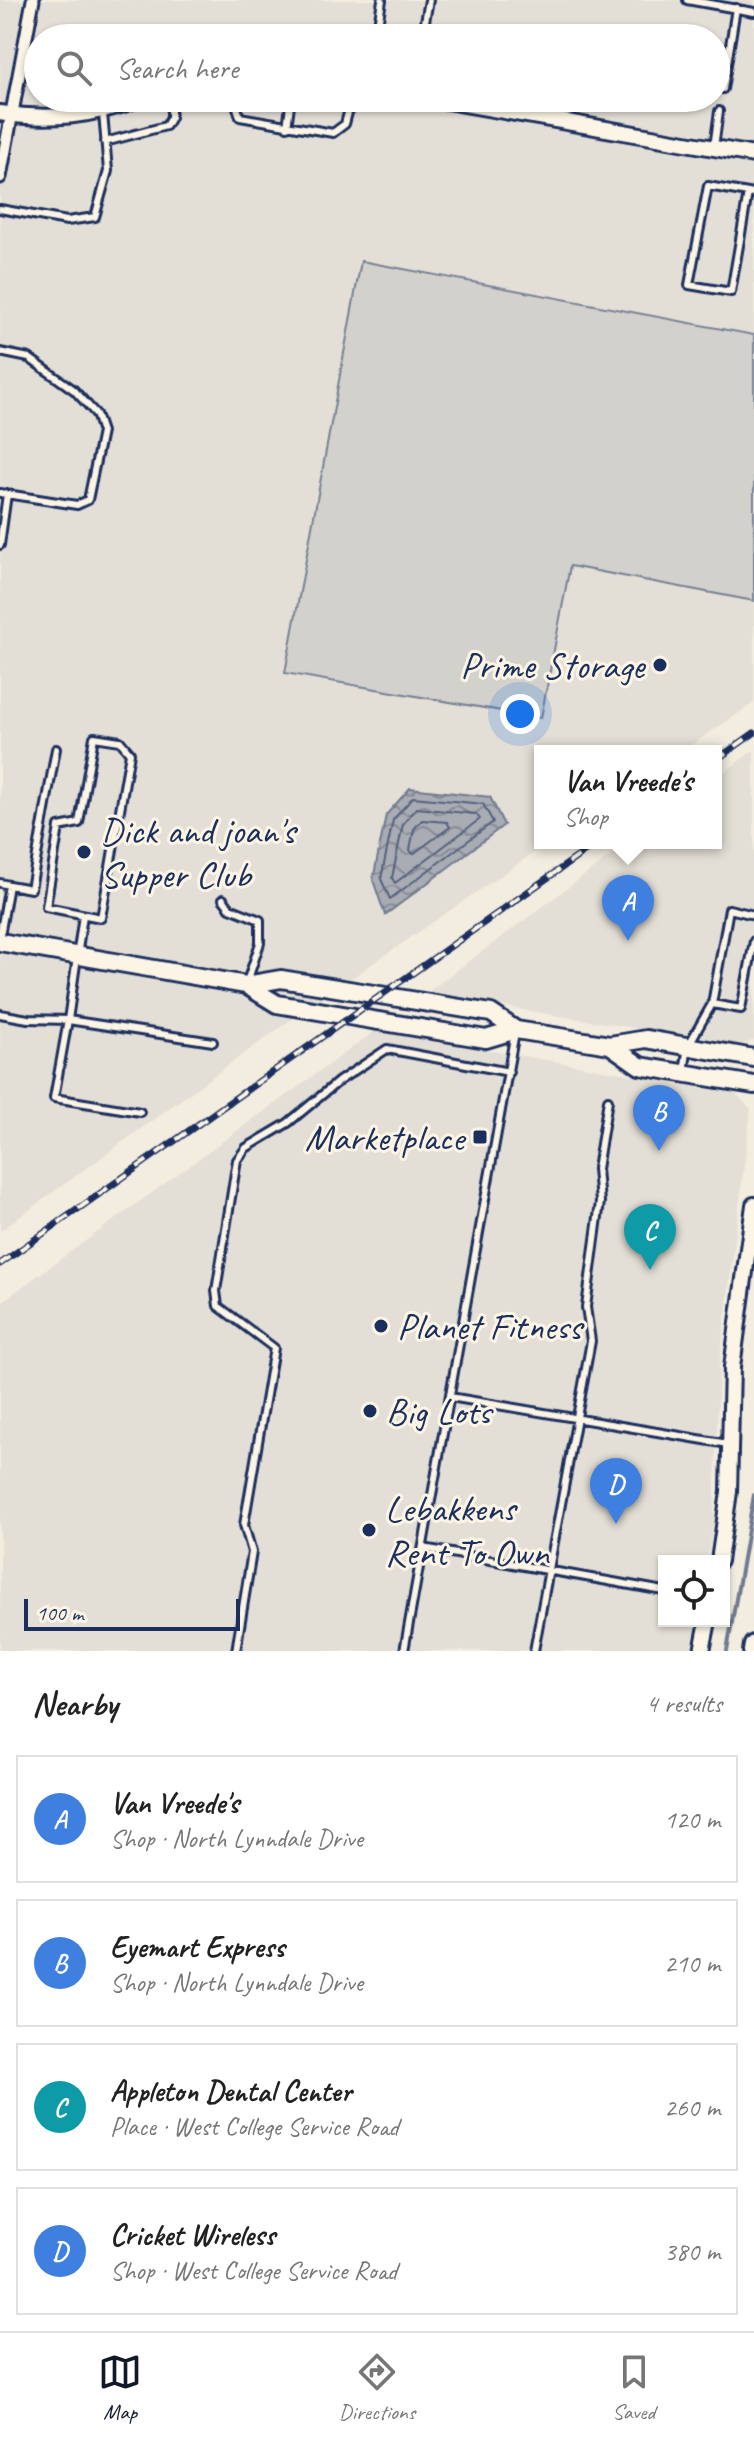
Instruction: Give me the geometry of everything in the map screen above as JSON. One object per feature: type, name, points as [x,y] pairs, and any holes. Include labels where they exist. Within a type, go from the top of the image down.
[{"type":"main road","points":[[0,942],[246,985],[281,979],[491,1013],[516,1030],[610,1045],[646,1039],[754,1058]]},
{"type":"main road","points":[[246,985],[277,1004],[351,1017],[486,1039],[516,1030]]},
{"type":"main road","points":[[610,1045],[640,1066],[754,1085]]},
{"type":"street","points":[[27,24],[33,0]]},
{"type":"street","points":[[0,174],[6,114],[24,38]]},
{"type":"street","points":[[510,112],[754,155]]},
{"type":"street","points":[[6,114],[63,117],[103,113]]},
{"type":"street","points":[[720,1555],[729,1492],[732,1367],[754,1205]]},
{"type":"street","points":[[702,1651],[707,1627]]},
{"type":"lane","points":[[378,24],[382,0]]},
{"type":"lane","points":[[425,24],[429,0]]},
{"type":"lane","points":[[687,0],[754,12]]},
{"type":"lane","points":[[730,45],[736,8]]},
{"type":"lane","points":[[105,142],[166,126],[171,112]]},
{"type":"lane","points":[[238,112],[240,117],[333,133],[345,124],[348,112]]},
{"type":"lane","points":[[287,127],[289,112]]},
{"type":"lane","points":[[714,148],[719,112]]},
{"type":"lane","points":[[0,209],[67,221],[95,217],[108,171],[103,113]]},
{"type":"lane","points":[[708,186],[751,194],[731,292],[689,285],[708,186]]},
{"type":"lane","points":[[0,352],[29,358],[74,390],[96,414],[102,432],[88,500],[77,505],[4,493],[0,545]]},
{"type":"lane","points":[[94,737],[120,741],[130,753],[101,918],[83,915],[46,907],[59,827],[79,823],[94,737]]},
{"type":"lane","points":[[0,883],[31,889],[56,749]]},
{"type":"lane","points":[[0,936],[9,885]]},
{"type":"lane","points":[[223,899],[230,908],[260,920],[260,943],[246,985]]},
{"type":"lane","points":[[683,1074],[688,1046],[712,1004],[729,909],[754,915]]},
{"type":"lane","points":[[83,915],[54,1098],[140,1112]]},
{"type":"lane","points":[[712,1004],[741,1009],[754,941]]},
{"type":"lane","points":[[0,1014],[28,1019],[68,1020],[213,1042]]},
{"type":"lane","points":[[404,1651],[516,1030]]},
{"type":"lane","points":[[236,1651],[252,1552],[244,1525],[274,1348],[218,1306],[216,1291],[237,1160],[246,1148],[288,1123],[339,1081],[387,1049],[509,1072]]},
{"type":"lane","points":[[534,1651],[591,1341],[586,1307],[600,1202],[597,1169],[608,1100]]},
{"type":"lane","points":[[450,1397],[577,1421],[728,1444]]},
{"type":"lane","points":[[423,1548],[658,1590]]},
{"type":"shaded area","points":[[0,0],[754,0],[754,703],[691,745],[534,745],[534,849],[539,849],[285,1024],[0,1231]]},
{"type":"shaded area","points":[[361,261],[754,335],[754,601],[570,566],[541,718],[285,673]]},
{"type":"shaded area","points":[[754,750],[754,1040],[743,1045],[727,1043],[425,994],[620,849],[722,849],[722,774]]},
{"type":"shaded area","points":[[375,1031],[734,1092],[751,1109],[719,1369],[714,1518],[708,1555],[658,1555],[658,1627],[696,1627],[691,1651],[0,1651],[0,1303]]},
{"type":"water","points":[[410,788],[490,797],[504,825],[385,915],[373,880],[386,815]]},
{"type":"waterway","points":[[727,1651],[754,1495]]},
{"type":"railway","points":[[722,756],[754,733]]},
{"type":"railway","points":[[0,1264],[588,849]]},
{"type":"place","name":"Prime Storage","points":[[660,665]]},
{"type":"place","name":"Dick and joan's Supper Club","points":[[84,852]]},
{"type":"place","name":"Van Vreede's","points":[[628,941]]},
{"type":"place","name":"Marketplace","points":[[480,1137]]},
{"type":"place","name":"Eyemart Express","points":[[659,1151]]},
{"type":"place","name":"Appleton Dental Center","points":[[650,1270]]},
{"type":"place","name":"Planet Fitness","points":[[381,1326]]},
{"type":"place","name":"Big Lots","points":[[370,1411]]},
{"type":"place","name":"Cricket Wireless","points":[[616,1524]]},
{"type":"place","name":"Lebakkens Rent To Own","points":[[369,1530]]}]
